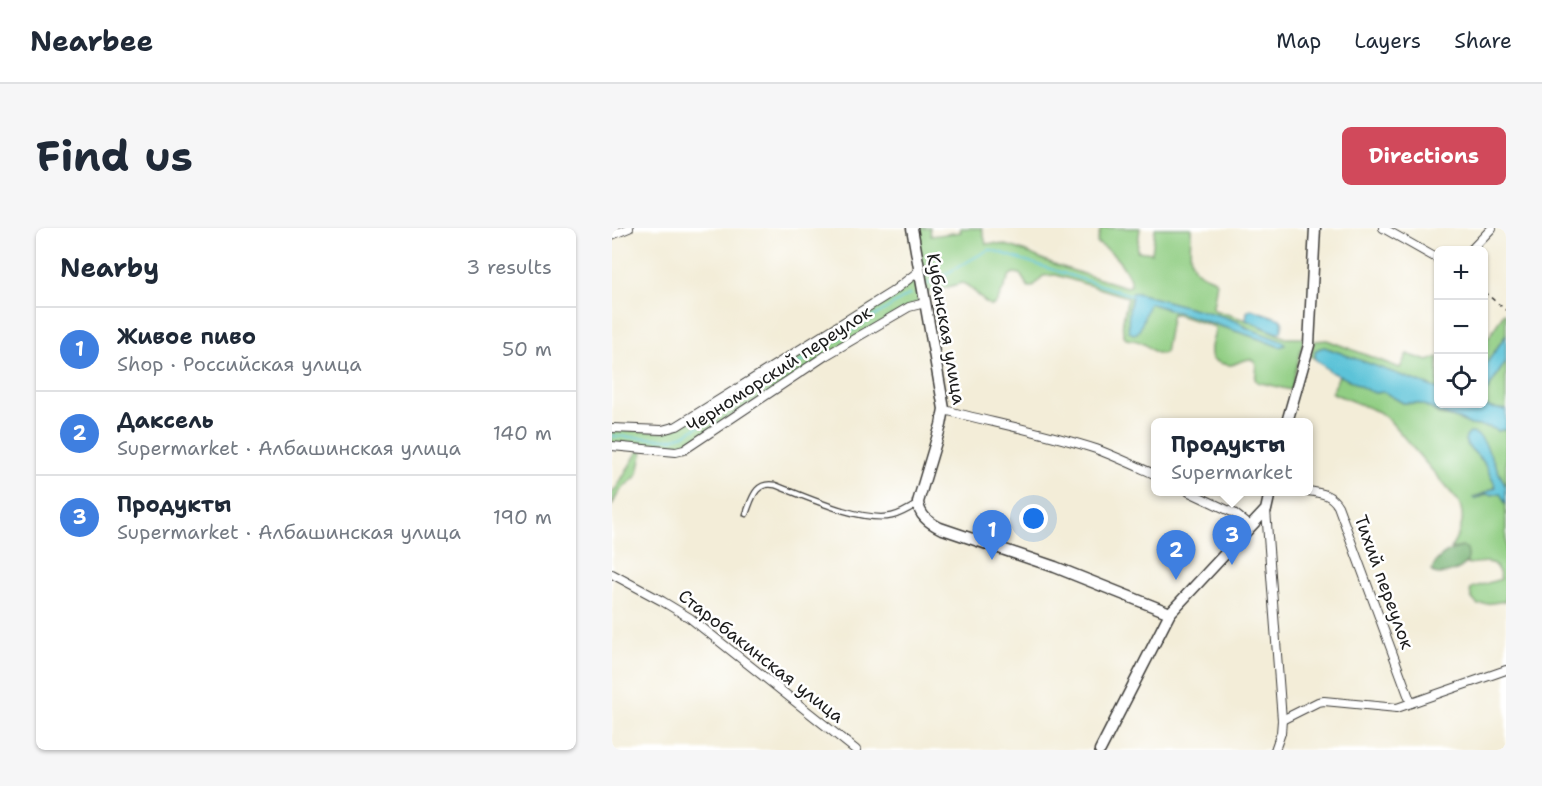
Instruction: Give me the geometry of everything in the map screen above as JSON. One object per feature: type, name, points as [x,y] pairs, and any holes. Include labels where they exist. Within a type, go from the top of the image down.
[{"type":"street","points":[[612,236],[629,228]]},
{"type":"street","name":"Кубанская улица","points":[[912,228],[944,400],[941,424],[918,504]]},
{"type":"street","points":[[1288,418],[1309,345],[1315,228]]},
{"type":"street","points":[[1383,228],[1434,257]]},
{"type":"street","points":[[1475,246],[1492,228]]},
{"type":"street","points":[[612,428],[662,430],[677,426],[892,292],[919,271]]},
{"type":"street","name":"Черноморский переулок","points":[[612,446],[676,452],[684,450],[825,356],[909,306],[926,303]]},
{"type":"street","points":[[944,410],[1095,449],[1151,473]]},
{"type":"street","name":"Тихий переулок","points":[[1313,491],[1328,495],[1338,506],[1411,703]]},
{"type":"street","points":[[1198,496],[1234,513],[1250,526]]},
{"type":"street","points":[[1269,496],[1266,510],[1282,720],[1281,733],[1275,750]]},
{"type":"street","points":[[918,504],[919,511],[924,518],[940,528],[1056,567],[1170,613]]},
{"type":"street","points":[[1100,750],[1170,613],[1266,510]]},
{"type":"street","name":"Старобакинская улица","points":[[612,574],[698,623],[856,750]]},
{"type":"street","points":[[1282,720],[1324,701],[1397,708],[1506,670]]},
{"type":"lane","points":[[746,514],[755,491],[767,483],[868,517],[901,514],[918,504]]},
{"type":"path","points":[[1488,295],[1506,310]]},
{"type":"green space","points":[[914,228],[930,228],[931,236],[961,232],[960,228],[982,228],[986,244],[1009,246],[1068,269],[1126,287],[1131,286],[1131,282],[1125,270],[1113,254],[1097,243],[1101,228],[1140,228],[1137,251],[1152,253],[1155,228],[1191,228],[1192,264],[1200,273],[1217,282],[1214,310],[1246,320],[1286,338],[1304,338],[1291,390],[1257,382],[1255,379],[1256,365],[1253,360],[1231,365],[1212,359],[1211,350],[1215,327],[1172,313],[1165,353],[1158,353],[1140,342],[1126,339],[1123,324],[1128,297],[1056,275],[1043,276],[1033,287],[1028,287],[1020,274],[1014,273],[1010,275],[997,302],[992,306],[962,283],[926,293]],"holes":[[[1133,292],[1238,322],[1280,347],[1149,303],[1129,308]]]},
{"type":"green space","points":[[917,278],[921,300],[690,442],[679,447],[612,443],[612,429],[666,432],[804,350],[829,340],[836,329]]},
{"type":"green space","points":[[1504,313],[1506,314],[1506,335],[1488,361],[1489,337]]},
{"type":"green space","points":[[1327,340],[1400,368],[1407,354],[1428,361],[1434,359],[1434,388],[1330,349],[1315,352],[1315,359],[1310,356],[1314,341]]},
{"type":"green space","points":[[1506,361],[1506,410],[1488,407],[1488,389]]},
{"type":"green space","points":[[1339,375],[1375,393],[1384,392],[1403,403],[1417,403],[1426,406],[1471,425],[1489,427],[1498,431],[1506,429],[1506,487],[1485,444],[1465,441],[1483,461],[1496,487],[1474,497],[1501,493],[1506,505],[1506,601],[1478,605],[1473,600],[1470,593],[1471,588],[1501,579],[1499,571],[1492,563],[1466,564],[1468,555],[1463,547],[1451,549],[1462,521],[1459,502],[1390,421],[1379,412],[1332,393]]},
{"type":"green space","points":[[638,451],[643,452],[637,475],[620,491],[612,506],[612,493]]},
{"type":"green space","points":[[1464,547],[1467,549],[1468,556],[1463,566],[1451,572],[1434,573],[1432,570],[1440,557],[1449,551]]},
{"type":"water","points":[[1133,292],[1225,317],[1284,342],[1285,345],[1280,347],[1149,303],[1140,329],[1133,334],[1129,331],[1128,321]]},
{"type":"water","points":[[1251,309],[1280,319],[1283,323],[1281,332],[1277,333],[1246,320],[1247,312]]},
{"type":"water","points":[[1506,335],[1506,361],[1488,390],[1488,361]]},
{"type":"water","points":[[1324,347],[1434,388],[1434,408],[1488,407],[1506,410],[1506,429],[1498,431],[1489,427],[1471,425],[1426,406],[1417,403],[1403,403],[1384,392],[1375,393],[1367,390],[1331,372],[1315,359],[1315,352]]},
{"type":"water","points":[[1470,433],[1477,435],[1485,444],[1506,487],[1506,505],[1500,493],[1473,498],[1496,487],[1483,461],[1465,441]]},
{"type":"waterway","points":[[928,284],[988,250],[992,250],[1134,296]]},
{"type":"waterway","points":[[612,436],[672,439],[684,435],[910,294]]},
{"type":"place","name":"Живое пиво","points":[[992,560]]},
{"type":"place","name":"Продукты","points":[[1232,565]]},
{"type":"place","name":"Даксель","points":[[1176,580]]}]
